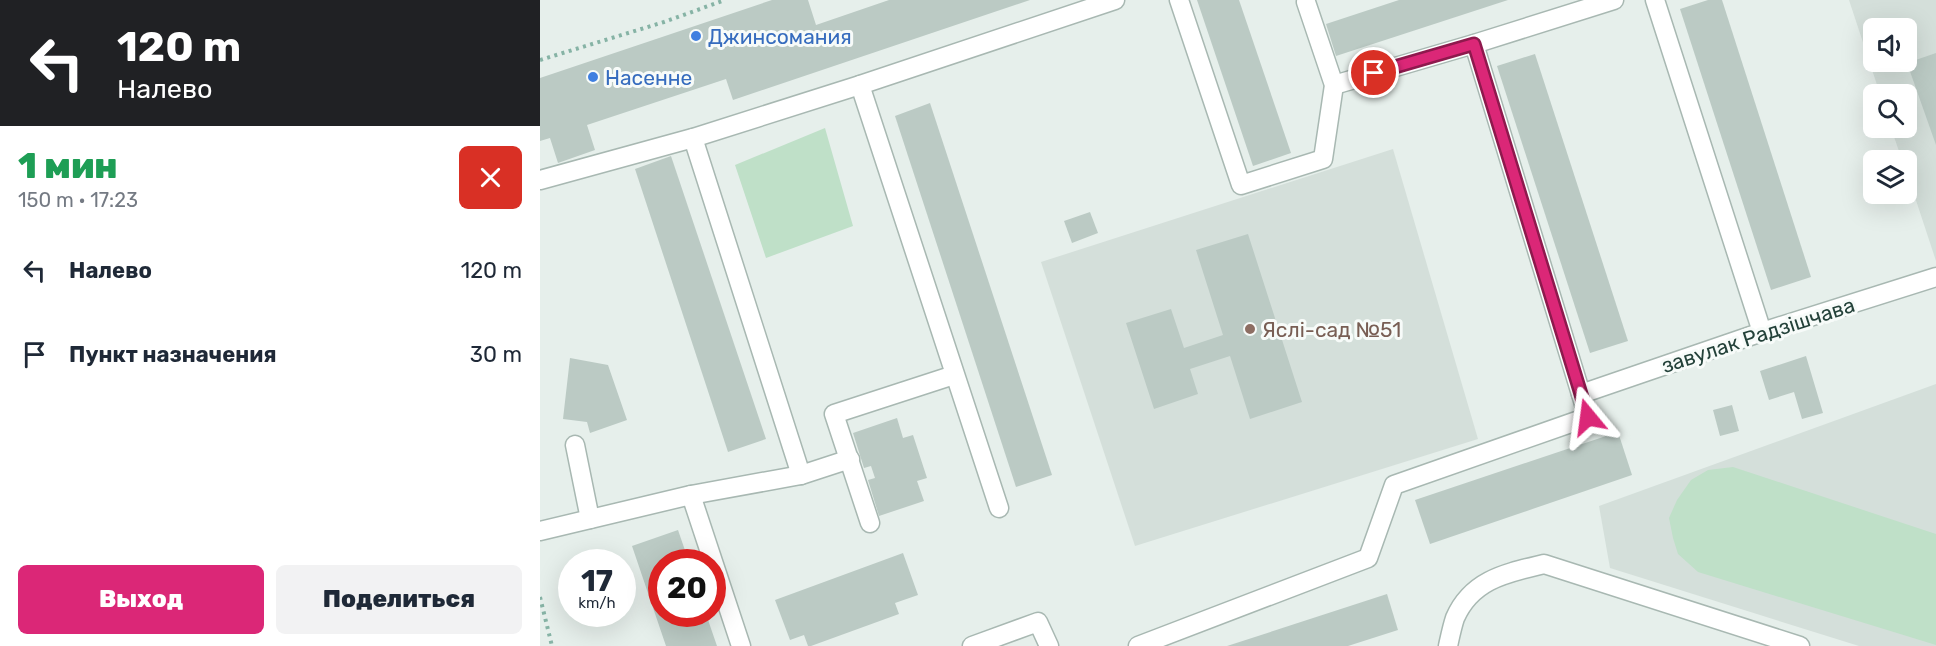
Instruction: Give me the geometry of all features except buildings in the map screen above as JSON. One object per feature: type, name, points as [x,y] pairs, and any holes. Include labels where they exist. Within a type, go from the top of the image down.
[{"type":"street","points":[[540,180],[693,138],[1115,0]]},
{"type":"street","points":[[1179,0],[1241,185],[1323,159],[1334,85],[1308,1]]},
{"type":"street","points":[[1334,85],[1614,0]]},
{"type":"street","points":[[1655,0],[1762,332]]},
{"type":"street","points":[[1138,646],[1368,558],[1394,485],[1588,417],[1474,44]]},
{"type":"street","points":[[860,85],[999,508]]},
{"type":"street","points":[[693,138],[801,475]]},
{"type":"street","name":"завулак Радзішчава","points":[[1581,394],[1762,332],[1936,277]]},
{"type":"street","points":[[870,523],[834,414],[954,375]]},
{"type":"street","points":[[575,445],[590,519]]},
{"type":"street","points":[[540,531],[691,495],[801,475],[850,459]]},
{"type":"street","points":[[691,495],[741,646]]},
{"type":"street","points":[[1448,646],[1456,618],[1475,590],[1503,573],[1544,564],[1800,646]]},
{"type":"street","points":[[972,646],[1038,622],[1049,646]]},
{"type":"path","points":[[540,60],[664,22],[725,0]]},
{"type":"path","points":[[540,597],[552,646]]},
{"type":"shaded area","points":[[1849,0],[1936,0],[1936,261],[1917,203],[1917,150],[1899,150],[1894,138],[1917,138],[1917,84],[1877,84],[1873,72],[1917,72],[1917,18],[1863,18],[1863,42]]},
{"type":"shaded area","points":[[1393,149],[1478,439],[1135,546],[1041,262]]},
{"type":"shaded area","points":[[1936,384],[1936,646],[1859,646],[1610,568],[1599,506]]},
{"type":"green space","points":[[825,128],[853,226],[766,258],[735,165]]},
{"type":"green space","points":[[1733,467],[1936,534],[1936,645],[1698,572],[1678,554],[1669,518],[1677,500],[1691,480],[1708,470]]},
{"type":"place","name":"Джинсомания","points":[[696,36]]},
{"type":"place","name":"Насенне","points":[[593,77]]},
{"type":"place","name":"Яслі-сад №51","points":[[1250,329]]},
{"type":"route","points":[[1374,73],[1474,44],[1588,417]]}]
